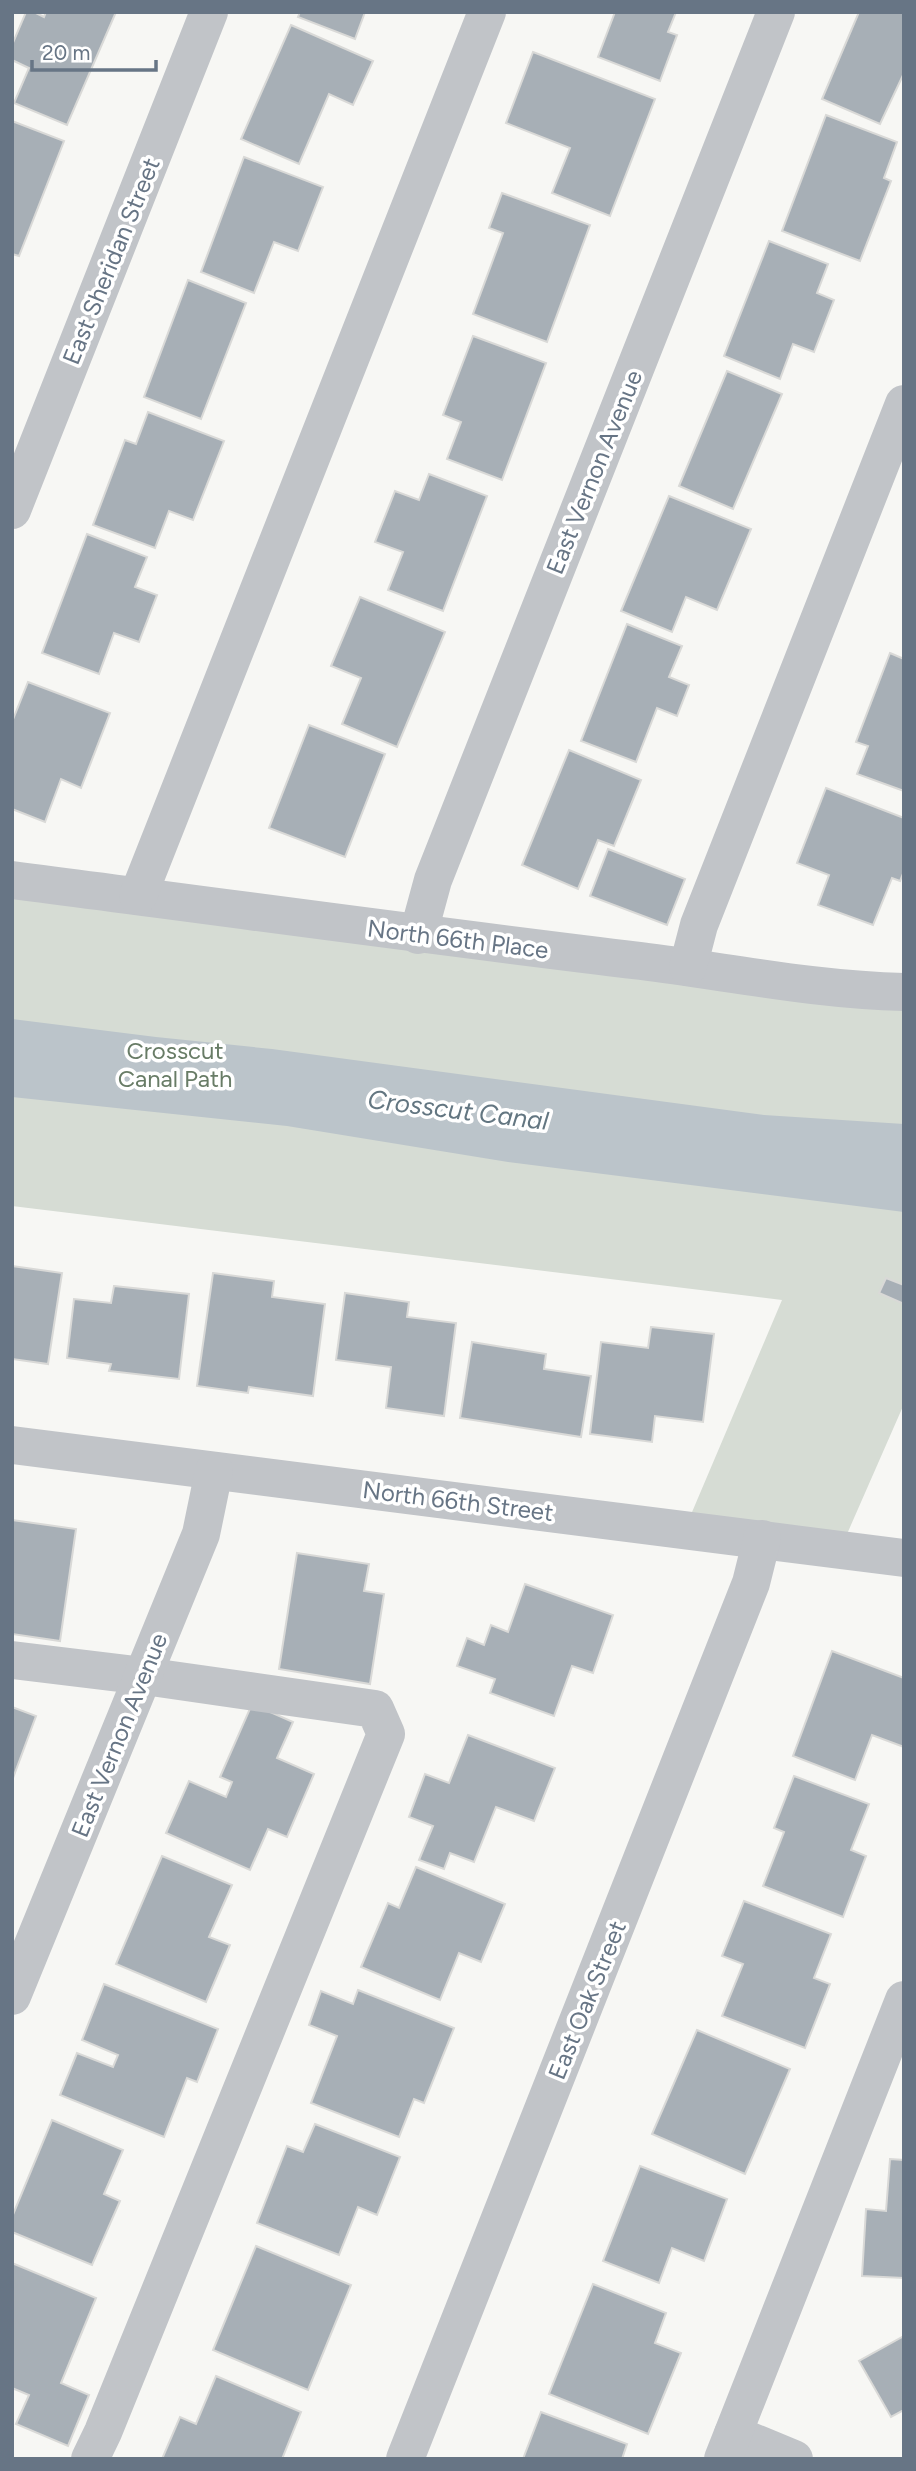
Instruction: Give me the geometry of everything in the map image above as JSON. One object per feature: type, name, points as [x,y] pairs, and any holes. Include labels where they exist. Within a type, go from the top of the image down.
[{"type":"street","name":"East Sheridan Street","points":[[12,510],[209,12]]},
{"type":"street","points":[[138,896],[487,12]]},
{"type":"street","name":"East Vernon Avenue","points":[[418,935],[433,880],[776,12]]},
{"type":"street","points":[[688,967],[699,925],[904,404]]},
{"type":"street","name":"North 66th Place","points":[[12,880],[832,988],[904,992]]},
{"type":"street","name":"North 66th Street","points":[[12,1445],[904,1558]]},
{"type":"street","name":"East Vernon Avenue","points":[[12,1996],[201,1534],[214,1471]]},
{"type":"street","name":"East Oak Street","points":[[405,2459],[751,1583],[762,1539]]},
{"type":"street","points":[[12,1660],[375,1709],[386,1734],[90,2459]]},
{"type":"street","points":[[794,2459],[728,2446],[904,2000]]},
{"type":"green space","name":"Crosscut Canal Path","points":[[12,880],[904,992],[904,1404],[840,1550],[684,1531],[782,1300],[12,1206]]},
{"type":"water","name":"Crosscut Canal","points":[[12,1019],[272,1049],[764,1115],[904,1124],[904,1212],[508,1162],[287,1126],[12,1097]]},
{"type":"building","points":[[26,12],[34,12],[44,17],[46,12],[116,12],[67,125],[14,103],[29,68],[12,60],[12,45]]},
{"type":"building","points":[[300,12],[365,12],[355,39],[298,17]]},
{"type":"building","points":[[615,12],[676,12],[668,32],[677,35],[660,81],[598,57]]},
{"type":"building","points":[[859,12],[904,12],[904,73],[880,124],[822,99]]},
{"type":"building","points":[[291,25],[373,61],[353,105],[329,94],[299,164],[241,139]]},
{"type":"building","points":[[533,52],[655,99],[610,216],[552,193],[570,148],[506,123]]},
{"type":"building","points":[[826,115],[897,142],[884,178],[891,181],[860,261],[782,231]]},
{"type":"building","points":[[12,121],[64,141],[19,256],[12,254]]},
{"type":"building","points":[[244,157],[323,187],[298,251],[274,242],[254,293],[201,272]]},
{"type":"building","points":[[502,193],[590,225],[547,342],[473,314],[503,233],[489,228]]},
{"type":"building","points":[[769,241],[828,264],[817,293],[834,300],[814,352],[793,344],[780,379],[724,356]]},
{"type":"building","points":[[188,280],[246,303],[201,419],[144,397]]},
{"type":"building","points":[[473,336],[546,363],[502,480],[447,459],[461,422],[443,415]]},
{"type":"building","points":[[727,371],[782,394],[733,509],[679,486]]},
{"type":"building","points":[[148,412],[224,441],[193,520],[169,511],[155,548],[93,525],[125,440],[136,444]]},
{"type":"building","points":[[429,474],[487,496],[443,611],[388,590],[403,552],[375,542],[395,491],[419,500]]},
{"type":"building","points":[[669,496],[751,529],[717,610],[686,597],[672,632],[621,611]]},
{"type":"building","points":[[87,534],[147,557],[135,587],[157,595],[139,642],[114,633],[99,674],[42,653]]},
{"type":"building","points":[[360,597],[445,632],[397,747],[342,724],[361,678],[331,666]]},
{"type":"building","points":[[627,624],[682,646],[669,677],[689,685],[677,716],[657,708],[636,762],[581,741]]},
{"type":"building","points":[[890,653],[904,659],[904,791],[857,774],[868,746],[856,742]]},
{"type":"building","points":[[28,682],[110,713],[81,788],[61,779],[45,822],[12,809],[12,722]]},
{"type":"building","points":[[309,725],[385,754],[345,857],[269,828]]},
{"type":"building","points":[[569,750],[641,780],[614,846],[598,840],[578,889],[522,865]]},
{"type":"building","points":[[826,788],[904,818],[904,871],[900,881],[892,878],[873,925],[818,905],[829,875],[797,863]]},
{"type":"building","points":[[608,849],[685,879],[667,925],[590,896]]},
{"type":"building","points":[[12,1266],[62,1273],[48,1364],[12,1359]]},
{"type":"building","points":[[213,1273],[274,1281],[272,1297],[325,1304],[313,1396],[249,1387],[248,1393],[197,1386]]},
{"type":"building","points":[[886,1278],[904,1285],[904,1304],[879,1293]]},
{"type":"building","points":[[114,1286],[189,1294],[179,1379],[109,1371],[111,1364],[67,1358],[74,1299],[111,1303]]},
{"type":"building","points":[[345,1293],[409,1302],[407,1317],[456,1323],[444,1416],[386,1408],[391,1367],[336,1360]]},
{"type":"building","points":[[651,1327],[714,1334],[703,1422],[655,1416],[652,1442],[590,1434],[601,1342],[648,1348]]},
{"type":"building","points":[[472,1342],[546,1354],[544,1369],[591,1376],[581,1437],[460,1418]]},
{"type":"building","points":[[12,1520],[76,1529],[60,1641],[12,1634]]},
{"type":"building","points":[[297,1553],[369,1564],[364,1591],[384,1594],[370,1684],[279,1669]]},
{"type":"building","points":[[525,1584],[613,1615],[593,1673],[572,1666],[554,1716],[490,1693],[495,1679],[457,1666],[467,1638],[484,1645],[491,1625],[508,1632]]},
{"type":"building","points":[[832,1651],[904,1678],[904,1747],[872,1735],[855,1780],[793,1756]]},
{"type":"building","points":[[252,1704],[293,1722],[277,1758],[314,1774],[287,1837],[268,1829],[250,1870],[166,1833],[189,1781],[226,1797],[232,1782],[220,1777]]},
{"type":"building","points":[[12,1707],[36,1716],[13,1778],[12,1777]]},
{"type":"building","points":[[468,1735],[555,1768],[534,1821],[496,1807],[474,1862],[450,1853],[444,1869],[419,1860],[433,1826],[409,1817],[425,1774],[449,1783]]},
{"type":"building","points":[[794,1776],[869,1804],[851,1850],[866,1856],[843,1917],[763,1886],[784,1832],[774,1828]]},
{"type":"building","points":[[162,1856],[232,1885],[209,1937],[230,1945],[206,2002],[116,1964]]},
{"type":"building","points":[[416,1867],[505,1904],[481,1962],[459,1953],[440,2000],[361,1967],[388,1903],[399,1908]]},
{"type":"building","points":[[744,1901],[831,1934],[814,1978],[830,1984],[805,2048],[722,2016],[743,1964],[722,1956]]},
{"type":"building","points":[[104,1984],[218,2029],[197,2082],[187,2078],[164,2137],[60,2095],[77,2053],[113,2067],[118,2055],[82,2040]]},
{"type":"building","points":[[358,1990],[454,2028],[424,2103],[414,2099],[399,2137],[311,2103],[337,2036],[309,2025],[321,1991],[353,2004]]},
{"type":"building","points":[[697,2030],[790,2069],[745,2174],[652,2134]]},
{"type":"building","points":[[52,2120],[123,2150],[104,2194],[120,2201],[92,2265],[12,2232],[12,2217]]},
{"type":"building","points":[[315,2124],[400,2157],[377,2215],[358,2207],[339,2255],[257,2223],[287,2146],[303,2152]]},
{"type":"building","points":[[890,2159],[904,2160],[904,2278],[862,2276],[866,2209],[886,2211]]},
{"type":"building","points":[[640,2166],[727,2199],[704,2261],[672,2248],[659,2283],[603,2261]]},
{"type":"building","points":[[256,2246],[351,2285],[308,2390],[213,2350]]},
{"type":"building","points":[[12,2263],[96,2298],[61,2383],[89,2395],[68,2446],[16,2424],[29,2395],[12,2388]]},
{"type":"building","points":[[593,2284],[666,2313],[655,2343],[681,2353],[648,2434],[549,2394]]},
{"type":"building","points":[[904,2336],[904,2410],[891,2417],[859,2361]]},
{"type":"building","points":[[216,2376],[301,2412],[282,2459],[162,2459],[180,2417],[196,2424]]},
{"type":"building","points":[[541,2412],[627,2444],[622,2459],[523,2459]]}]
